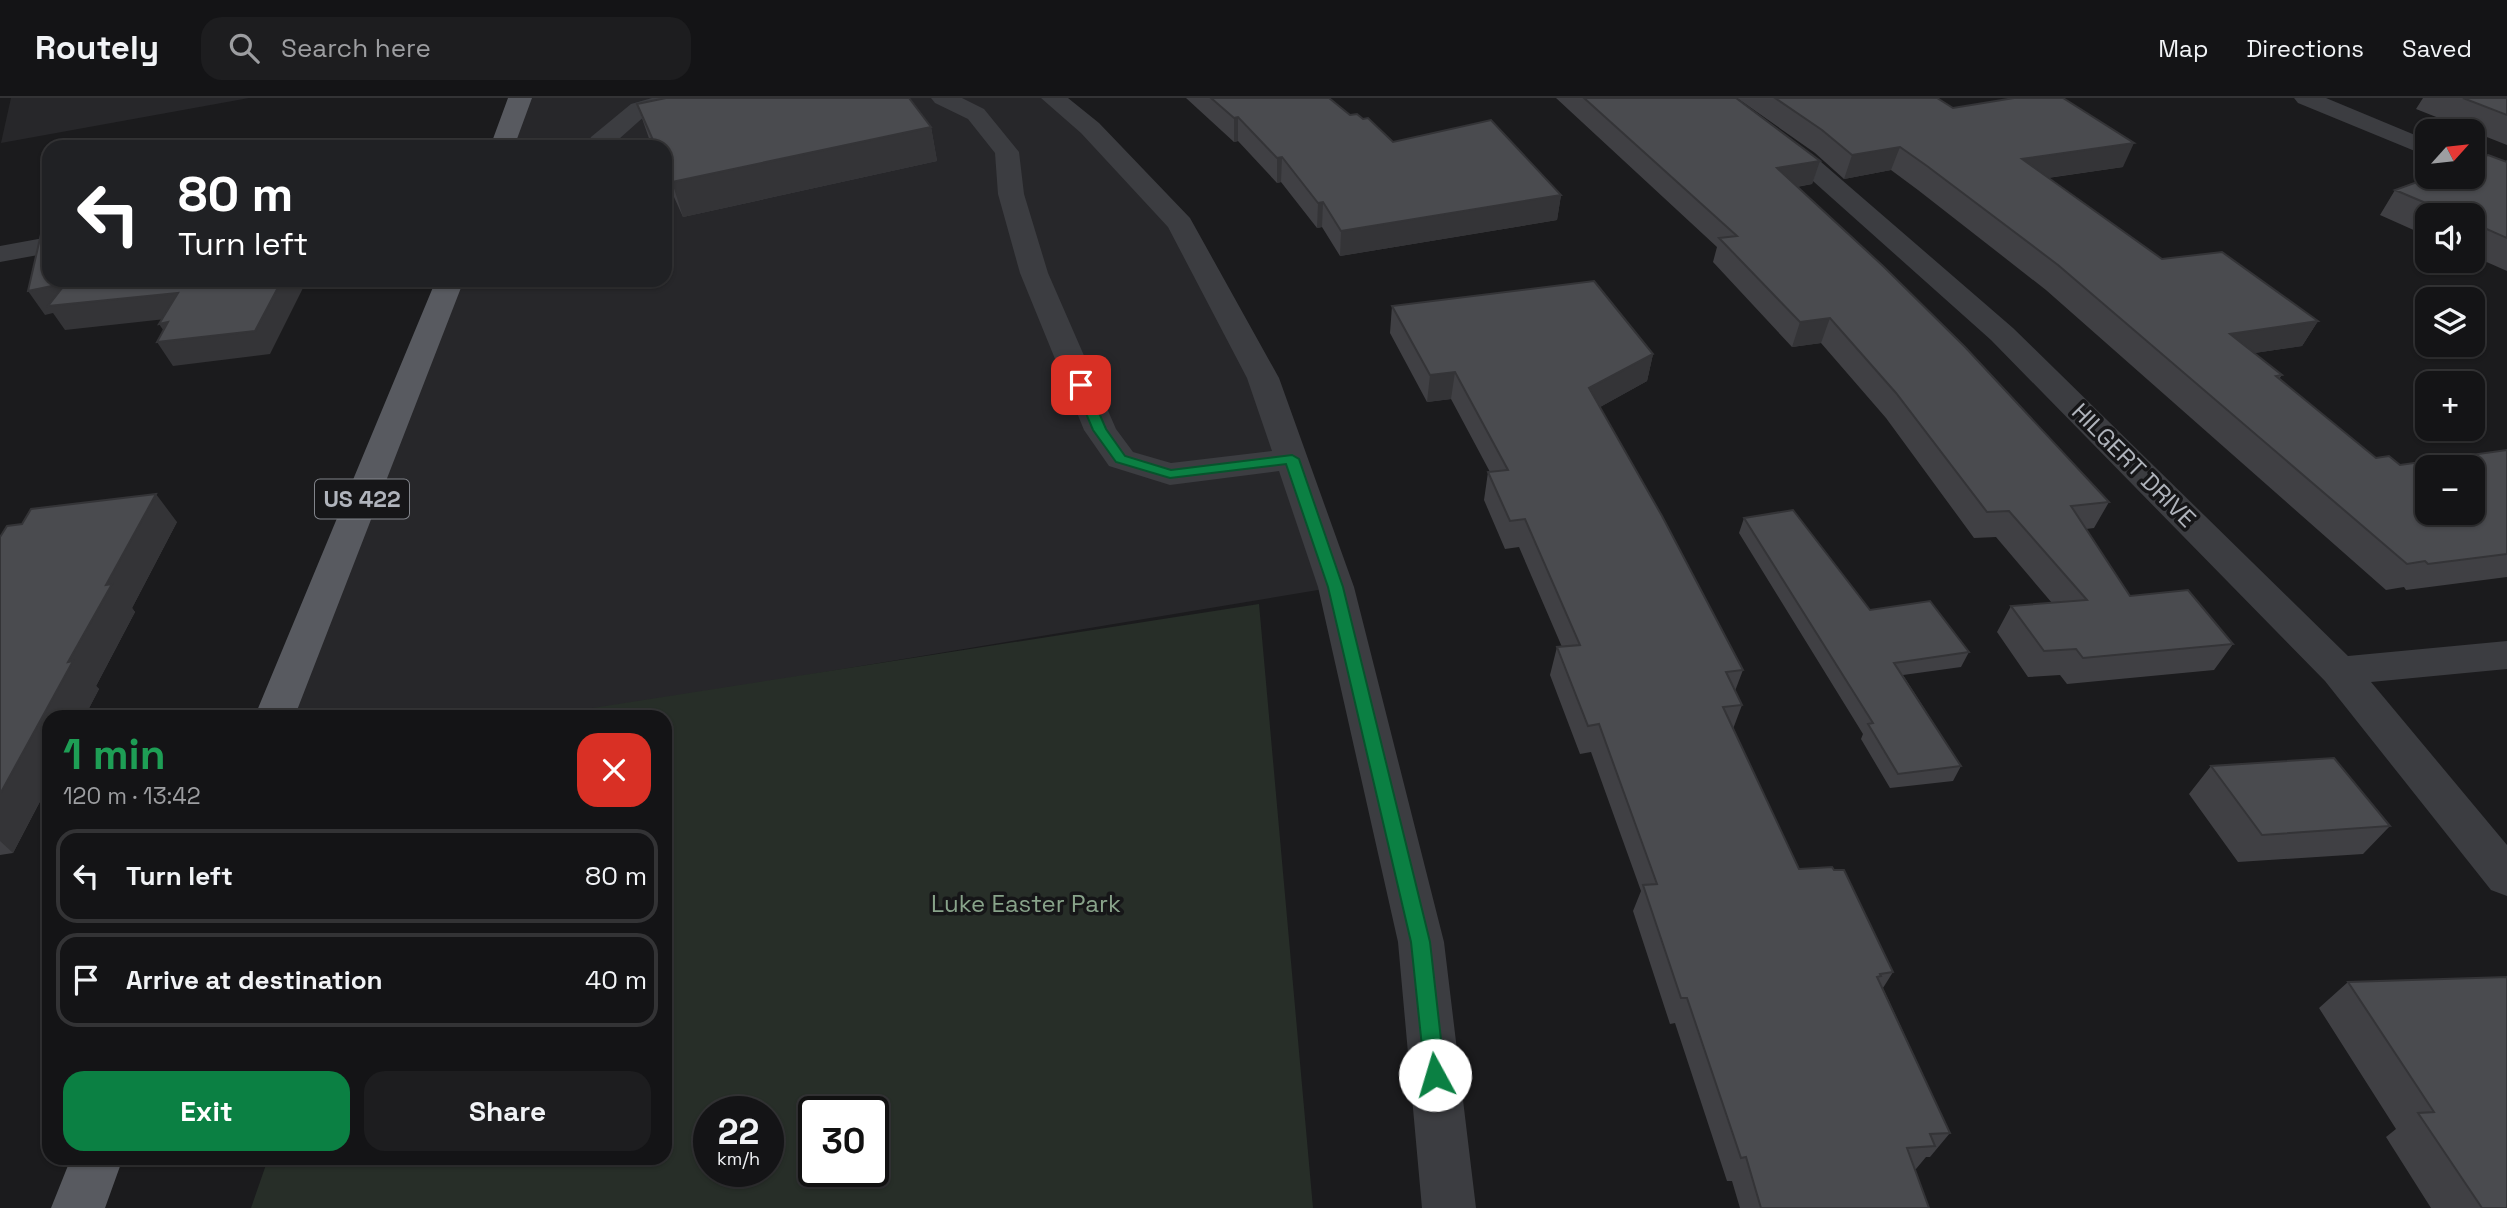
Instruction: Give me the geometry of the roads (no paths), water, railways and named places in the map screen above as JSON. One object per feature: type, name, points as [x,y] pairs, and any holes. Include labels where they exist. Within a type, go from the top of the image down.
[{"type":"main road","points":[[505,140],[520,98]]},
{"type":"main road","name":"US 422","points":[[277,710],[447,287]]},
{"type":"main road","points":[[78,1208],[94,1165]]},
{"type":"street","points":[[602,140],[639,109],[680,98]]},
{"type":"street","points":[[943,98],[976,114],[1007,152],[1011,194],[1034,273],[1100,430],[1121,459],[1170,474],[1292,459]]},
{"type":"street","points":[[1053,98],[1090,128],[1180,224],[1264,378],[1336,587],[1421,942],[1449,1208]]},
{"type":"street","name":"HILGERT DRIVE","points":[[1717,98],[1804,160],[2002,334],[2339,671],[2507,877]]},
{"type":"street","points":[[2306,98],[2415,144]]},
{"type":"street","points":[[0,254],[42,246]]},
{"type":"street","points":[[2339,671],[2507,655]]},
{"type":"park label","name":"Luke Easter Park","points":[[1026,903]]}]
